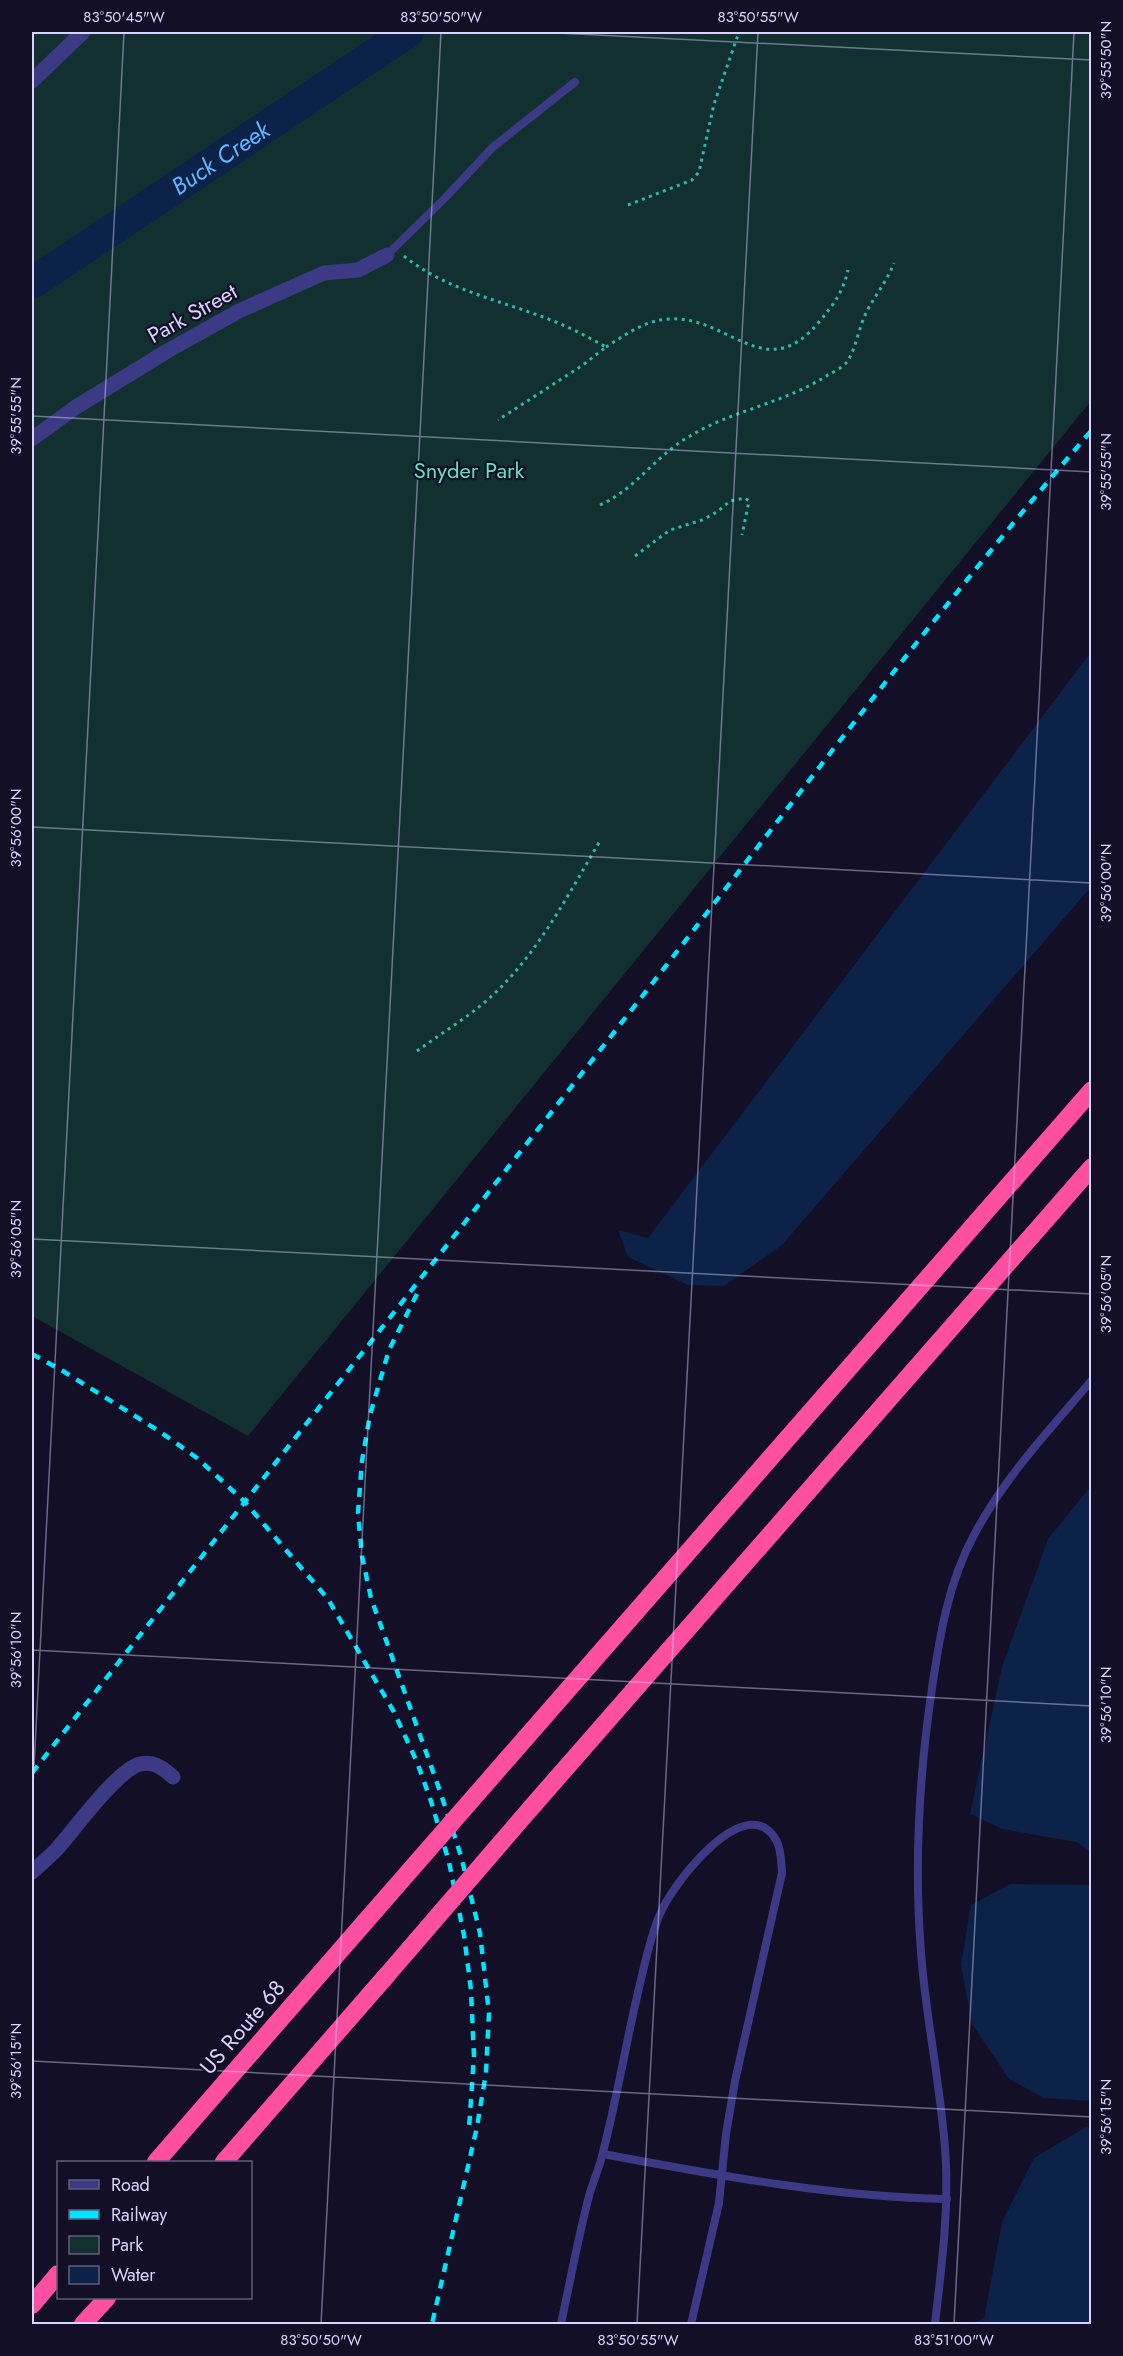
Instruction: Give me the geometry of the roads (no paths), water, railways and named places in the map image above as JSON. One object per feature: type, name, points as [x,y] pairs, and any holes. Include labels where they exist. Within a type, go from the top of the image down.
[{"type":"highway","name":"US Route 68","points":[[158,2161],[1092,1090]]},
{"type":"highway","points":[[226,2161],[530,1809],[1092,1167]]},
{"type":"highway","points":[[32,2305],[57,2275]]},
{"type":"highway","points":[[83,2325],[106,2299]]},
{"type":"street","points":[[32,81],[83,32]]},
{"type":"street","name":"Park Street","points":[[32,439],[76,407],[169,350],[239,311],[324,273],[358,270],[394,254]]},
{"type":"street","points":[[32,1872],[54,1852],[119,1778],[133,1767],[143,1763],[155,1764],[173,1777]]},
{"type":"lane","points":[[394,254],[493,147],[575,82]]},
{"type":"lane","points":[[935,2325],[947,2199],[946,2162],[921,1953],[917,1882],[919,1811],[925,1737],[937,1652],[946,1606],[957,1572],[974,1535],[993,1503],[1023,1461],[1092,1380]]},
{"type":"lane","points":[[561,2325],[590,2195],[603,2154],[626,2042],[651,1939],[661,1912],[677,1884],[711,1846],[728,1833],[742,1827],[762,1826],[777,1842],[781,1855],[782,1873],[735,2081],[726,2134],[719,2203],[691,2325]]},
{"type":"lane","points":[[603,2154],[722,2176],[837,2193],[947,2199]]},
{"type":"water","points":[[1091,652],[1091,887],[782,1245],[724,1286],[688,1285],[628,1257],[618,1230],[648,1238]]},
{"type":"water","points":[[1091,1486],[1091,1852],[1076,1842],[1002,1829],[970,1814],[1002,1667],[1048,1539]]},
{"type":"water","points":[[1091,1883],[1091,2101],[1044,2098],[1009,2079],[972,2024],[961,1965],[971,1905],[1010,1884],[1090,1885]]},
{"type":"water","points":[[1086,2127],[1092,2128],[1091,2324],[967,2324],[984,2319],[1002,2222],[1034,2158]]},
{"type":"waterway","name":"Buck Creek","points":[[32,283],[408,32]]},
{"type":"railway","points":[[32,1773],[861,714],[975,570],[1092,430]]},
{"type":"railway","points":[[417,1294],[389,1350],[370,1415],[362,1461],[358,1513],[362,1556],[371,1598],[461,1856],[480,1933],[489,2013],[486,2073],[477,2127],[432,2324]]},
{"type":"railway","points":[[32,1354],[159,1431],[197,1458],[244,1501],[328,1599],[394,1712],[417,1762],[431,1801],[449,1862],[464,1935],[471,1990],[474,2056],[469,2129]]},
{"type":"park label","name":"Snyder Park","points":[[469,470]]}]
